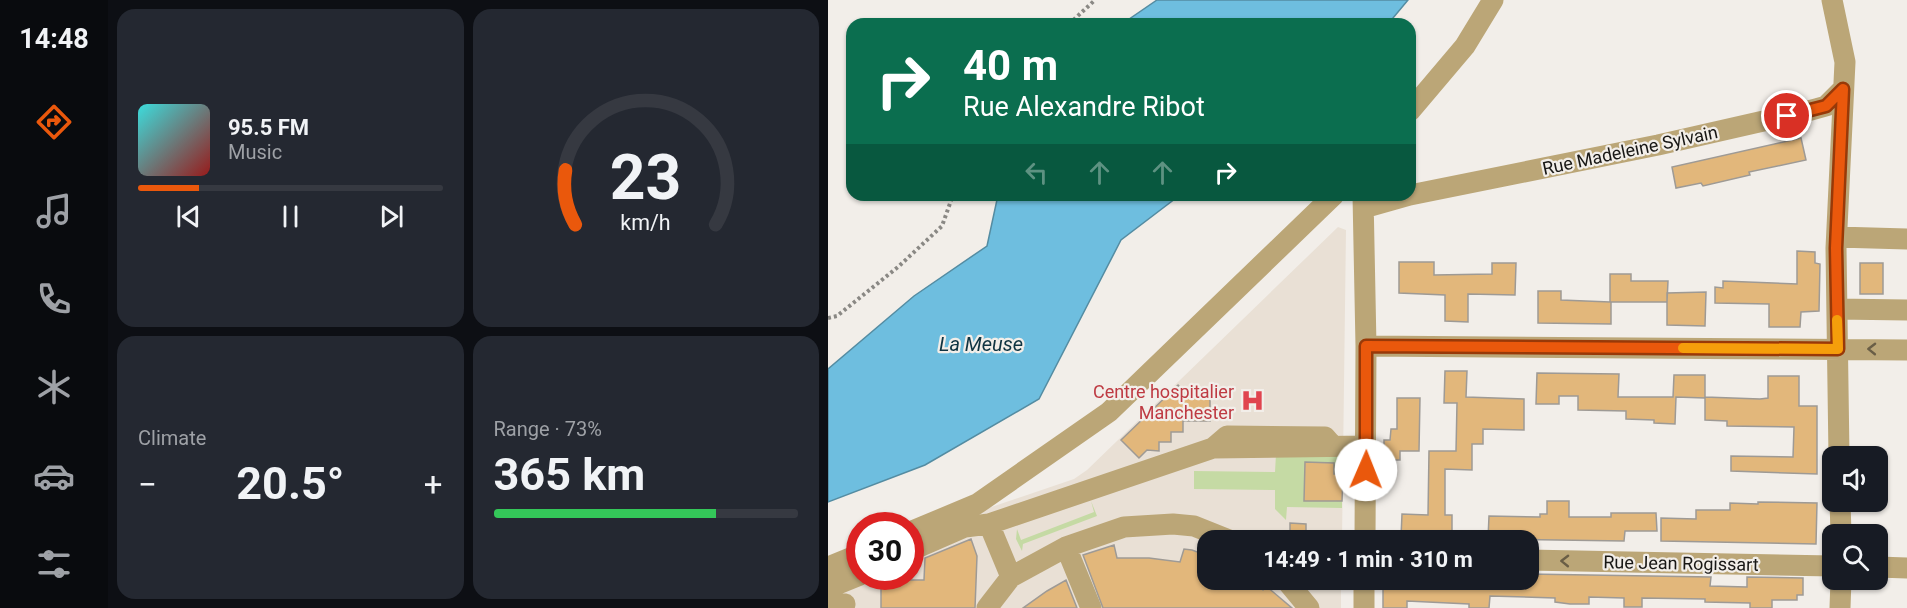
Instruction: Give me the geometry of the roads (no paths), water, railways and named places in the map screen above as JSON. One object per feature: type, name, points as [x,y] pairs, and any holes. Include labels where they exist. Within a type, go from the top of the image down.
[{"type":"street","points":[[1416,104],[1465,46],[1492,0]]},
{"type":"street","points":[[1832,0],[1845,62],[1837,237],[1839,446]]},
{"type":"street","name":"Rue Madeleine Sylvain","points":[[1416,194],[1658,145],[1809,111],[1826,106],[1843,89]]},
{"type":"street","points":[[924,526],[977,504],[1109,412],[1328,201]]},
{"type":"street","points":[[1363,202],[1366,346],[1365,530]]},
{"type":"street","points":[[1837,237],[1907,238]]},
{"type":"street","points":[[1837,309],[1907,310]]},
{"type":"street","points":[[1366,346],[1907,350]]},
{"type":"street","points":[[924,544],[952,531],[989,524],[1213,448],[1227,436],[1325,437],[1332,445],[1366,446]]},
{"type":"street","points":[[989,524],[1011,577]]},
{"type":"street","points":[[987,608],[1011,577],[1066,547],[1124,527],[1173,524],[1194,526],[1204,530]]},
{"type":"street","points":[[1066,547],[1091,608]]},
{"type":"street","points":[[828,567],[846,560]]},
{"type":"street","name":"Rue Jean Rogissart","points":[[1539,560],[1822,566]]},
{"type":"street","points":[[1888,567],[1907,568]]},
{"type":"street","points":[[828,588],[846,581]]},
{"type":"street","points":[[1294,590],[1309,608]]},
{"type":"street","points":[[1364,590],[1364,608]]},
{"type":"street","points":[[1840,590],[1840,608]]},
{"type":"water","points":[[1157,0],[1408,0],[1393,18],[1131,18]]},
{"type":"water","name":"La Meuse","points":[[997,201],[1172,201],[1121,240],[1039,399],[925,465],[828,502],[828,369],[914,296],[987,246]]},
{"type":"place","name":"Centre hospitalier Manchester","points":[[1252,401]]}]
